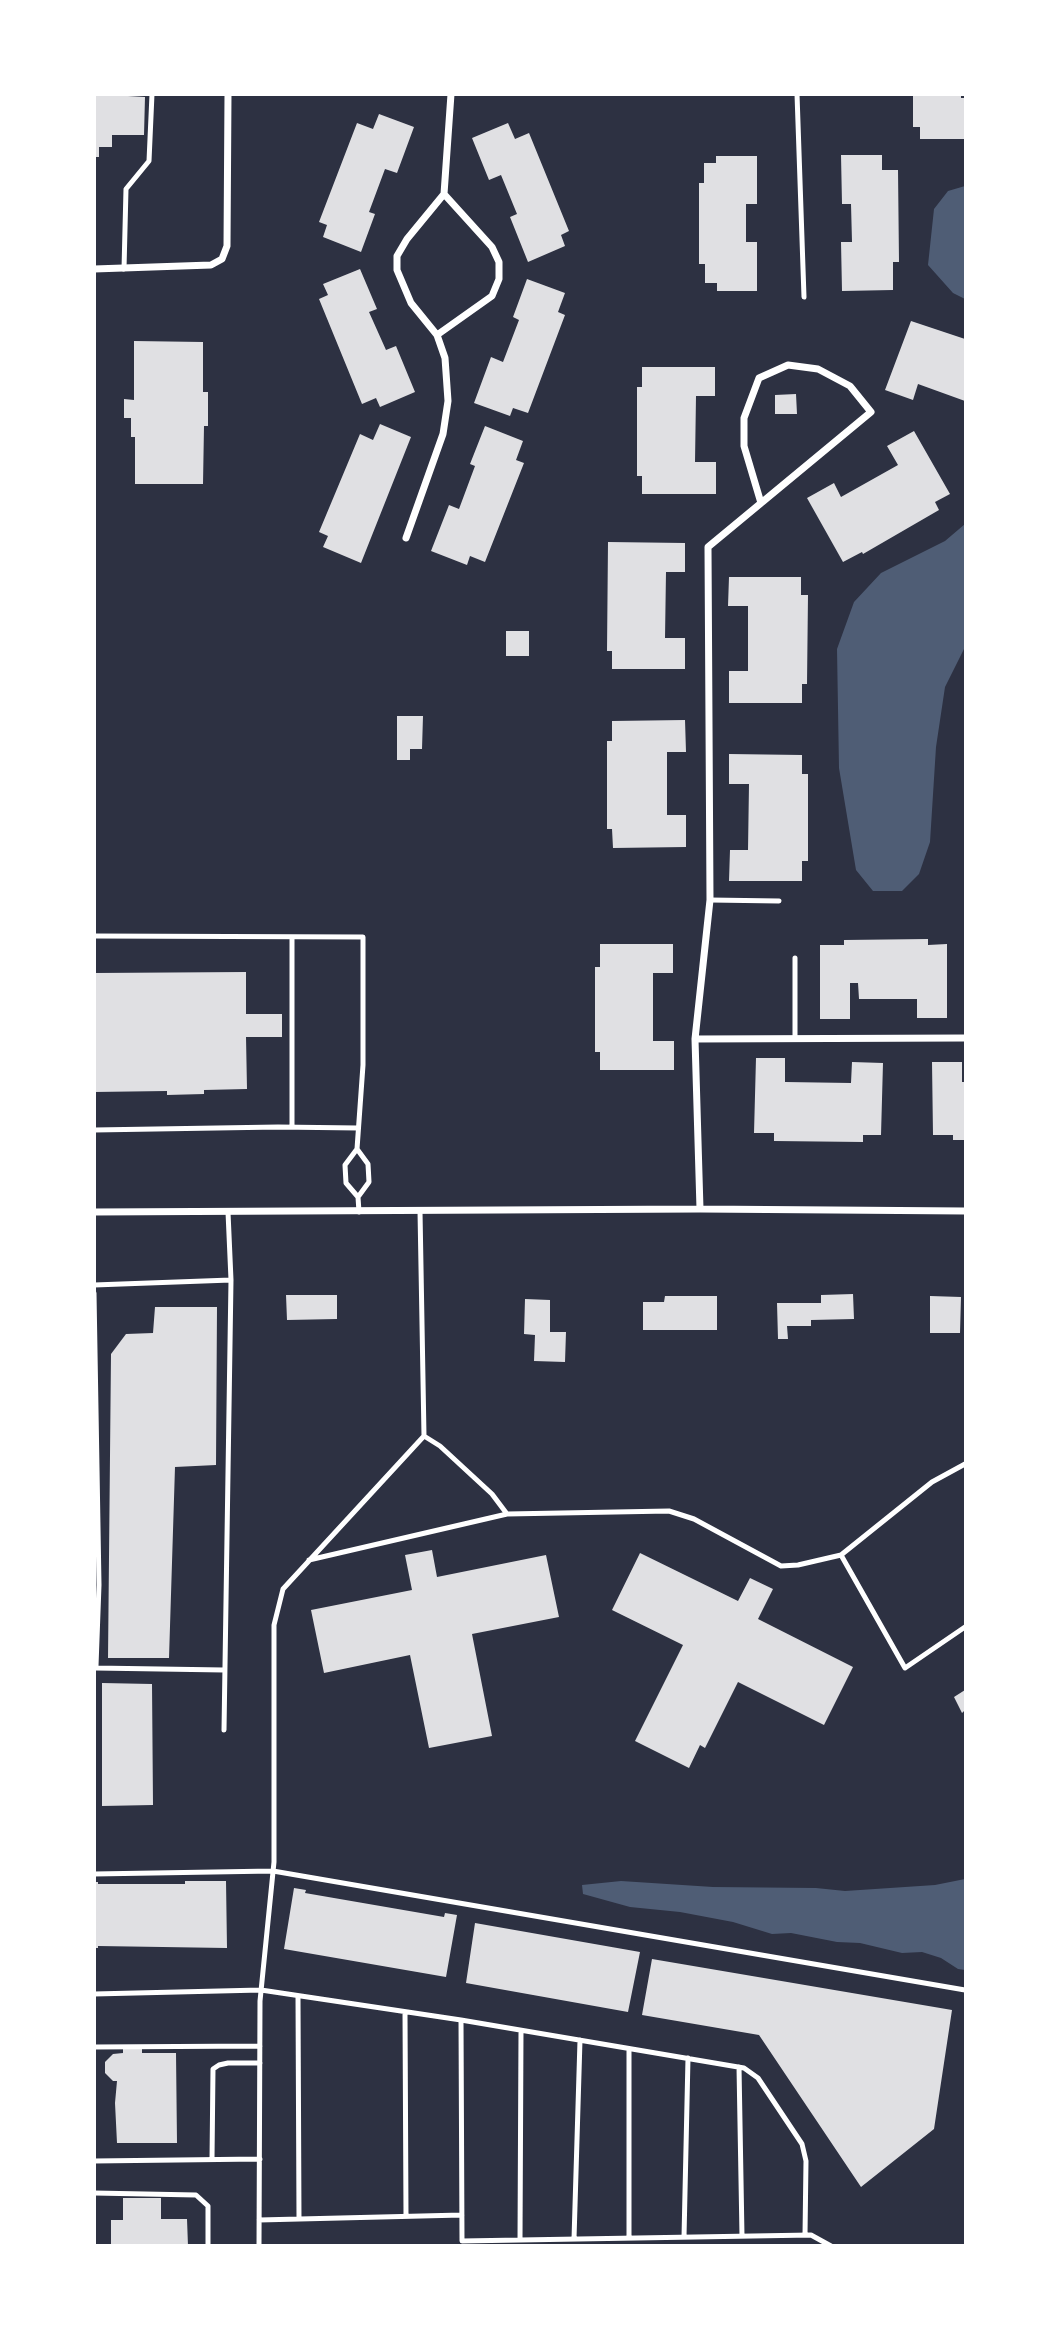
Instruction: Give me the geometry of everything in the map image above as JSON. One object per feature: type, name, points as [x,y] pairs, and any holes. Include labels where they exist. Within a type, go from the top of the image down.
[{"type":"street","points":[[94,269],[211,265],[222,259],[227,246],[228,94]]},
{"type":"street","points":[[406,538],[443,434],[448,401],[445,358],[437,335],[411,303],[397,270],[397,256],[407,239],[444,194],[451,94]]},
{"type":"street","points":[[437,335],[492,296],[499,279],[499,262],[492,247],[444,194]]},
{"type":"street","points":[[700,1209],[695,1039],[710,900],[708,547],[871,412],[850,386],[818,369],[788,365],[759,378],[744,418],[744,446],[761,503]]},
{"type":"street","points":[[695,1039],[965,1038]]},
{"type":"street","points":[[94,1212],[700,1209],[965,1211]]},
{"type":"lane","points":[[124,269],[127,189],[149,161],[152,94]]},
{"type":"lane","points":[[797,94],[804,297]]},
{"type":"lane","points":[[710,900],[779,901]]},
{"type":"lane","points":[[94,936],[363,937],[363,1065],[356,1149],[345,1165],[346,1183],[358,1197],[359,1212]]},
{"type":"lane","points":[[292,937],[292,1127]]},
{"type":"lane","points":[[795,958],[795,1039]]},
{"type":"lane","points":[[94,1130],[358,1128]]},
{"type":"lane","points":[[356,1149],[368,1164],[369,1182],[358,1197]]},
{"type":"lane","points":[[259,2245],[261,1990],[273,1871],[274,1625],[283,1589],[424,1436],[420,1211]]},
{"type":"lane","points":[[224,1730],[230,1280],[228,1212]]},
{"type":"lane","points":[[94,1285],[230,1280]]},
{"type":"lane","points":[[94,1293],[97,1585],[95,1667],[225,1670]]},
{"type":"lane","points":[[424,1436],[440,1446],[492,1494],[507,1514]]},
{"type":"lane","points":[[307,1560],[507,1514],[669,1511],[694,1519],[781,1566],[798,1565],[841,1555],[932,1482],[965,1464]]},
{"type":"lane","points":[[841,1555],[905,1668],[965,1627]]},
{"type":"lane","points":[[94,1874],[273,1871],[965,1990]]},
{"type":"lane","points":[[94,1994],[261,1990],[461,2020],[744,2068],[758,2078],[802,2144],[806,2161],[805,2235]]},
{"type":"lane","points":[[298,1996],[299,2219]]},
{"type":"lane","points":[[405,2012],[406,2216]]},
{"type":"lane","points":[[461,2020],[462,2243],[811,2235],[831,2245]]},
{"type":"lane","points":[[520,2240],[521,2031]]},
{"type":"lane","points":[[574,2239],[580,2040]]},
{"type":"lane","points":[[94,2047],[260,2046]]},
{"type":"lane","points":[[629,2049],[629,2238]]},
{"type":"lane","points":[[684,2237],[688,2059]]},
{"type":"lane","points":[[212,2160],[213,2069],[228,2063],[260,2063]]},
{"type":"lane","points":[[739,2067],[742,2236]]},
{"type":"lane","points":[[94,2161],[260,2159]]},
{"type":"lane","points":[[94,2193],[196,2194],[208,2206],[208,2245]]},
{"type":"lane","points":[[259,2220],[462,2215]]},
{"type":"water","points":[[965,186],[965,299],[953,293],[928,265],[934,209],[948,191]]},
{"type":"water","points":[[965,524],[965,647],[945,687],[936,747],[930,842],[919,874],[902,891],[873,891],[856,870],[839,768],[837,649],[854,602],[881,573],[945,541]]},
{"type":"water","points":[[965,1879],[965,1970],[922,1952],[902,1953],[860,1943],[837,1942],[791,1933],[772,1934],[733,1922],[680,1912],[630,1907],[583,1894],[582,1885],[621,1881],[845,1891],[935,1885]]},
{"type":"building","points":[[94,94],[145,97],[144,135],[112,135],[112,147],[99,147],[99,157],[94,157]]},
{"type":"building","points":[[913,94],[961,94],[961,98],[965,98],[965,139],[920,139],[920,127],[913,127]]},
{"type":"building","points":[[379,114],[414,127],[397,173],[385,169],[369,212],[375,214],[361,252],[323,237],[327,225],[319,222],[357,123],[373,129]]},
{"type":"building","points":[[508,123],[515,139],[529,133],[569,231],[561,235],[565,246],[528,262],[510,217],[517,214],[501,175],[489,180],[472,138]]},
{"type":"building","points":[[841,155],[882,155],[882,170],[898,170],[899,262],[893,262],[893,290],[842,291],[841,242],[852,242],[851,204],[842,204]]},
{"type":"building","points":[[716,156],[757,156],[757,204],[746,204],[746,242],[757,242],[757,291],[717,291],[717,283],[705,283],[705,264],[699,264],[699,183],[704,183],[704,163],[716,163]]},
{"type":"building","points":[[360,269],[377,309],[369,312],[386,350],[396,346],[415,392],[380,407],[376,398],[362,404],[319,299],[328,295],[323,284]]},
{"type":"building","points":[[527,279],[565,293],[558,312],[565,315],[528,413],[513,408],[510,416],[474,403],[491,357],[503,362],[519,320],[513,317]]},
{"type":"building","points":[[911,321],[965,339],[965,401],[918,384],[913,400],[885,390]]},
{"type":"building","points":[[134,341],[203,342],[203,392],[208,392],[208,426],[204,426],[203,484],[135,484],[135,437],[131,437],[131,418],[124,418],[124,399],[134,400]]},
{"type":"building","points":[[642,367],[715,367],[715,396],[696,396],[695,462],[716,462],[716,494],[642,494],[642,476],[637,476],[637,387],[642,387]]},
{"type":"building","points":[[796,394],[797,414],[775,414],[775,395]]},
{"type":"building","points":[[380,424],[411,437],[361,563],[323,547],[328,536],[319,532],[360,434],[373,440]]},
{"type":"building","points":[[485,426],[523,441],[516,460],[524,463],[485,562],[470,556],[467,565],[431,551],[449,505],[459,509],[475,466],[470,464]]},
{"type":"building","points":[[914,431],[950,494],[935,502],[939,510],[863,554],[862,552],[843,562],[807,498],[834,483],[841,497],[898,465],[887,446]]},
{"type":"building","points":[[608,542],[685,543],[685,572],[666,572],[665,638],[685,638],[685,669],[612,669],[612,651],[607,651]]},
{"type":"building","points":[[729,577],[801,577],[801,595],[808,595],[807,684],[802,684],[802,703],[729,703],[729,671],[748,671],[748,606],[728,606]]},
{"type":"building","points":[[506,631],[529,631],[529,656],[506,656]]},
{"type":"building","points":[[397,716],[423,716],[422,749],[410,749],[410,760],[397,760]]},
{"type":"building","points":[[685,720],[686,752],[667,752],[667,815],[686,815],[686,847],[613,848],[612,829],[607,829],[607,741],[612,741],[612,721]]},
{"type":"building","points":[[729,754],[802,755],[802,774],[808,774],[808,861],[802,861],[802,881],[729,881],[730,850],[748,850],[749,784],[729,784]]},
{"type":"building","points":[[928,939],[928,945],[947,944],[947,1018],[917,1018],[917,999],[859,999],[858,983],[850,983],[850,1019],[820,1019],[820,945],[844,945],[844,940]]},
{"type":"building","points":[[600,944],[673,944],[673,973],[653,973],[653,1041],[674,1041],[674,1070],[600,1070],[600,1052],[595,1052],[595,967],[600,967]]},
{"type":"building","points":[[246,972],[246,1014],[282,1014],[282,1037],[246,1037],[247,1089],[204,1090],[204,1094],[167,1095],[167,1091],[94,1092],[94,973]]},
{"type":"building","points":[[756,1058],[785,1058],[785,1082],[851,1083],[852,1062],[883,1063],[881,1135],[863,1135],[863,1142],[774,1141],[774,1133],[754,1133]]},
{"type":"building","points":[[932,1062],[962,1062],[962,1082],[965,1082],[965,1140],[953,1140],[953,1135],[933,1135]]},
{"type":"building","points":[[853,1294],[854,1319],[811,1320],[811,1326],[787,1326],[788,1339],[778,1339],[777,1303],[821,1303],[821,1295]]},
{"type":"building","points":[[286,1295],[337,1295],[337,1319],[287,1320]]},
{"type":"building","points":[[665,1296],[717,1296],[717,1330],[643,1330],[643,1302],[664,1302]]},
{"type":"building","points":[[930,1296],[961,1297],[960,1333],[930,1333]]},
{"type":"building","points":[[525,1299],[550,1300],[550,1332],[566,1332],[565,1362],[534,1361],[535,1335],[524,1334]]},
{"type":"building","points":[[155,1307],[217,1307],[216,1465],[175,1467],[169,1658],[108,1658],[111,1354],[126,1334],[153,1333]]},
{"type":"building","points":[[432,1550],[437,1577],[546,1555],[559,1617],[472,1634],[492,1736],[429,1748],[410,1655],[324,1673],[311,1610],[412,1590],[405,1555]]},
{"type":"building","points":[[640,1553],[738,1601],[750,1578],[773,1589],[758,1619],[853,1667],[824,1725],[738,1682],[705,1748],[700,1745],[689,1768],[635,1741],[683,1645],[612,1610]]},
{"type":"building","points":[[102,1683],[152,1684],[153,1805],[102,1806]]},
{"type":"building","points":[[965,1690],[965,1710],[962,1713],[954,1697]]},
{"type":"building","points":[[185,1881],[226,1881],[227,1948],[94,1948],[94,1882],[185,1884]]},
{"type":"building","points":[[294,1888],[306,1890],[305,1893],[444,1917],[445,1913],[457,1915],[446,1977],[284,1949]]},
{"type":"building","points":[[475,1923],[640,1952],[628,2012],[466,1983]]},
{"type":"building","points":[[652,1959],[952,2010],[934,2129],[861,2187],[759,2035],[642,2015]]},
{"type":"building","points":[[142,2047],[142,2053],[176,2053],[177,2143],[117,2143],[117,2081],[113,2081],[105,2073],[105,2062],[113,2054],[123,2053],[123,2048]]},
{"type":"building","points":[[123,2198],[161,2198],[161,2219],[187,2219],[188,2246],[111,2246],[111,2220],[123,2220]]}]
